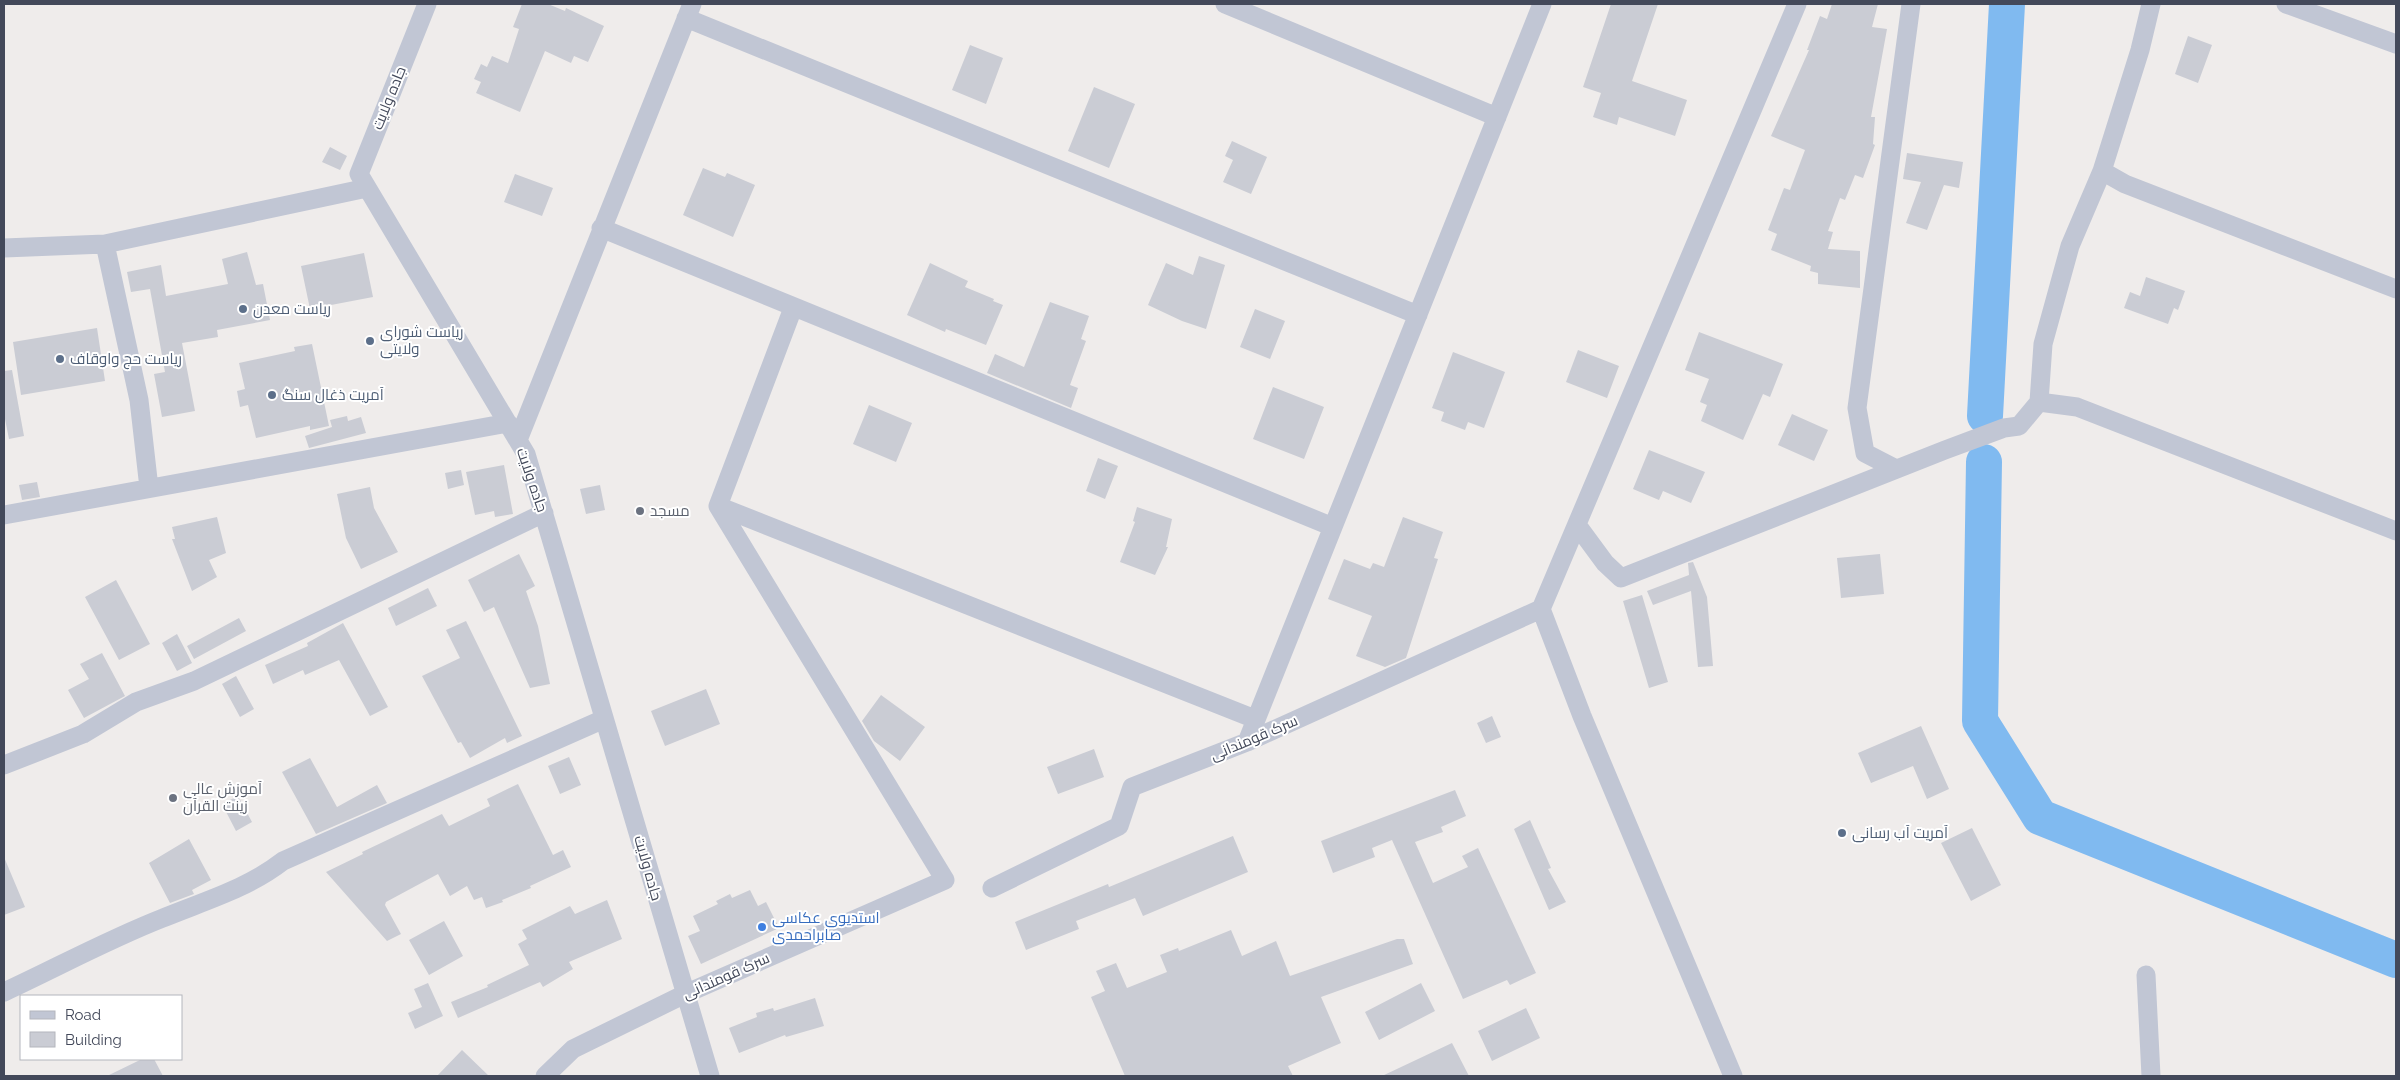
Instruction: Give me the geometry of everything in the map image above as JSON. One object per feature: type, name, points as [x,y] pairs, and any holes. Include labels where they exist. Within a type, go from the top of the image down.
[{"type":"street","name":"جاده ولایت","points":[[427,4],[359,174],[526,454],[710,1076]]},
{"type":"street","points":[[1225,4],[1497,117]]},
{"type":"street","points":[[1247,742],[1542,4]]},
{"type":"street","points":[[1732,1076],[1582,716],[1541,609],[1797,4]]},
{"type":"street","points":[[1896,469],[1865,453],[1857,408],[1911,4]]},
{"type":"street","points":[[1577,524],[1605,563],[1621,578],[1896,469],[2004,428],[2019,426],[2039,402],[2043,344],[2070,246],[2102,171],[2140,50],[2151,4]]},
{"type":"street","points":[[2286,4],[2396,44]]},
{"type":"street","points":[[518,440],[689,11],[1418,315]]},
{"type":"street","points":[[2102,171],[2125,184],[2396,290]]},
{"type":"street","points":[[4,248],[106,244],[367,188]]},
{"type":"street","points":[[601,228],[1333,527]]},
{"type":"street","points":[[106,244],[139,400],[149,488]]},
{"type":"street","points":[[793,308],[718,506],[1255,718]]},
{"type":"street","points":[[2039,402],[2077,407],[2396,531]]},
{"type":"street","points":[[4,515],[508,423]]},
{"type":"street","name":"سرک قومندانی","points":[[545,1076],[573,1049],[685,994],[945,880],[718,506]]},
{"type":"street","points":[[4,765],[83,734],[136,702],[194,681],[544,513]]},
{"type":"street","name":"سرک قومندانی","points":[[992,888],[1119,826],[1132,787],[1247,742],[1541,609]]},
{"type":"street","points":[[4,992],[162,918],[211,901],[266,874],[283,861],[604,719]]},
{"type":"street","points":[[2146,975],[2151,1076]]},
{"type":"building","points":[[522,4],[548,4],[565,11],[566,8],[604,26],[588,62],[574,56],[571,63],[545,51],[520,112],[476,93],[481,82],[474,79],[481,64],[487,67],[492,56],[508,63],[519,29],[513,27]]},
{"type":"building","points":[[1611,4],[1658,4],[1632,81],[1687,100],[1675,136],[1619,117],[1617,125],[1593,117],[1601,93],[1583,87]]},
{"type":"building","points":[[1832,4],[1878,4],[1872,27],[1887,29],[1871,117],[1875,117],[1873,144],[1875,145],[1863,178],[1855,175],[1845,200],[1840,198],[1828,231],[1833,232],[1828,249],[1860,251],[1860,288],[1818,284],[1818,273],[1810,271],[1811,266],[1771,250],[1777,234],[1768,230],[1784,188],[1790,190],[1805,150],[1771,136],[1809,50],[1807,50],[1820,16],[1827,19]]},
{"type":"building","points":[[2188,36],[2212,45],[2198,83],[2175,74]]},
{"type":"building","points":[[970,45],[1003,58],[986,104],[952,90]]},
{"type":"building","points":[[1094,87],[1135,104],[1109,168],[1068,151]]},
{"type":"building","points":[[1232,141],[1267,157],[1251,194],[1223,182],[1233,160],[1225,156]]},
{"type":"building","points":[[330,147],[347,156],[340,170],[322,162]]},
{"type":"building","points":[[1907,153],[1963,162],[1959,188],[1944,185],[1927,230],[1906,223],[1921,182],[1903,179]]},
{"type":"building","points":[[703,168],[725,177],[727,173],[755,185],[733,237],[683,215]]},
{"type":"building","points":[[515,174],[553,188],[542,216],[504,202]]},
{"type":"building","points":[[247,252],[256,285],[263,284],[270,320],[217,330],[218,337],[182,343],[195,411],[162,417],[154,374],[165,372],[150,289],[131,292],[127,272],[161,265],[166,296],[228,284],[222,259]]},
{"type":"building","points":[[364,253],[373,297],[310,309],[301,266]]},
{"type":"building","points":[[1199,256],[1225,265],[1206,329],[1182,321],[1148,305],[1166,263],[1193,275]]},
{"type":"building","points":[[930,263],[968,281],[965,287],[994,299],[993,301],[1003,305],[986,345],[946,329],[945,332],[907,315]]},
{"type":"building","points":[[2146,277],[2185,291],[2178,310],[2174,308],[2168,324],[2124,308],[2130,292],[2140,296]]},
{"type":"building","points":[[1050,302],[1089,316],[1081,339],[1086,341],[1070,385],[1078,388],[1071,408],[987,373],[995,354],[1024,367]]},
{"type":"building","points":[[1255,309],[1285,321],[1270,359],[1240,347]]},
{"type":"building","points":[[97,328],[105,381],[21,395],[13,342]]},
{"type":"building","points":[[1699,332],[1783,364],[1770,397],[1763,394],[1743,440],[1701,421],[1707,405],[1700,402],[1709,379],[1685,370]]},
{"type":"building","points":[[312,344],[329,426],[310,430],[310,426],[256,438],[248,405],[240,407],[237,391],[245,389],[239,363],[295,351],[294,347]]},
{"type":"building","points":[[1578,350],[1619,366],[1607,398],[1566,382]]},
{"type":"building","points":[[1453,352],[1505,372],[1484,428],[1468,422],[1465,430],[1441,421],[1444,412],[1432,408]]},
{"type":"building","points":[[12,370],[24,436],[9,439],[4,414],[4,371]]},
{"type":"building","points":[[1273,387],[1324,407],[1304,459],[1253,439]]},
{"type":"building","points":[[869,405],[912,423],[896,462],[853,444]]},
{"type":"building","points":[[1792,414],[1828,430],[1814,461],[1778,445]]},
{"type":"building","points":[[347,416],[348,421],[361,417],[366,433],[309,448],[305,436],[332,427],[330,420]]},
{"type":"building","points":[[1649,450],[1705,472],[1691,503],[1663,491],[1659,500],[1633,489]]},
{"type":"building","points":[[1098,458],[1118,466],[1105,499],[1086,491]]},
{"type":"building","points":[[504,465],[513,514],[495,517],[494,511],[475,515],[466,472]]},
{"type":"building","points":[[461,470],[464,485],[448,489],[445,473]]},
{"type":"building","points":[[37,482],[40,497],[22,500],[19,485]]},
{"type":"building","points":[[600,485],[605,510],[586,514],[580,489]]},
{"type":"building","points":[[370,487],[374,508],[398,552],[361,569],[346,538],[337,494]]},
{"type":"building","points":[[1137,507],[1172,519],[1166,547],[1168,547],[1155,575],[1120,562],[1135,522],[1133,521]]},
{"type":"building","points":[[217,517],[226,553],[209,560],[217,577],[192,591],[172,539],[175,539],[172,527]]},
{"type":"building","points":[[1403,517],[1443,532],[1434,558],[1438,559],[1406,658],[1385,667],[1356,656],[1372,616],[1328,599],[1344,559],[1370,569],[1373,563],[1384,567]]},
{"type":"building","points":[[519,554],[535,586],[526,591],[538,626],[550,684],[530,688],[494,607],[484,612],[468,580]]},
{"type":"building","points":[[1880,554],[1884,594],[1841,598],[1837,558]]},
{"type":"building","points":[[1693,562],[1707,597],[1713,666],[1698,667],[1691,591],[1653,605],[1647,591],[1689,575],[1688,563]]},
{"type":"building","points":[[116,580],[150,644],[119,660],[85,597]]},
{"type":"building","points":[[428,588],[437,606],[396,626],[388,608]]},
{"type":"building","points":[[1642,595],[1668,682],[1649,688],[1623,601]]},
{"type":"building","points":[[239,618],[246,631],[194,659],[187,646]]},
{"type":"building","points":[[466,621],[522,736],[507,743],[505,738],[470,758],[461,742],[458,743],[422,676],[460,658],[446,630]]},
{"type":"building","points":[[343,623],[388,707],[370,716],[339,660],[305,675],[303,670],[273,684],[265,665],[308,646],[307,643]]},
{"type":"building","points":[[177,634],[192,663],[177,671],[162,643]]},
{"type":"building","points":[[102,653],[125,696],[84,718],[68,690],[89,679],[80,664]]},
{"type":"building","points":[[236,676],[254,709],[240,717],[222,684]]},
{"type":"building","points":[[706,689],[720,724],[665,746],[651,711]]},
{"type":"building","points":[[881,695],[925,727],[900,761],[874,741],[862,721]]},
{"type":"building","points":[[1492,716],[1501,737],[1486,743],[1477,723]]},
{"type":"building","points":[[1921,726],[1949,789],[1927,799],[1913,766],[1871,783],[1858,753]]},
{"type":"building","points":[[1094,749],[1104,777],[1058,794],[1047,767]]},
{"type":"building","points":[[569,757],[581,785],[560,794],[548,766]]},
{"type":"building","points":[[310,758],[337,807],[377,785],[387,803],[316,834],[282,772]]},
{"type":"building","points":[[518,784],[553,855],[563,850],[571,867],[530,886],[531,888],[502,900],[503,902],[486,908],[482,897],[474,900],[467,886],[450,896],[438,874],[386,902],[385,905],[401,934],[387,941],[326,872],[363,854],[362,852],[442,814],[449,826],[490,806],[487,799]]},
{"type":"building","points":[[1455,790],[1466,816],[1441,827],[1443,832],[1415,842],[1433,883],[1468,867],[1462,856],[1478,848],[1536,973],[1510,985],[1507,980],[1463,999],[1392,840],[1372,848],[1375,857],[1333,873],[1321,841]]},
{"type":"building","points":[[238,796],[252,822],[236,831],[222,804]]},
{"type":"building","points":[[1530,820],[1551,868],[1548,869],[1566,902],[1549,910],[1514,829]]},
{"type":"building","points":[[1972,828],[2001,885],[1971,901],[1941,843]]},
{"type":"building","points":[[1233,836],[1248,872],[1143,916],[1135,898],[1076,921],[1079,929],[1026,950],[1015,922],[1108,884],[1109,887]]},
{"type":"building","points":[[189,839],[211,880],[192,890],[194,894],[170,903],[149,863]]},
{"type":"building","points":[[4,857],[25,907],[4,915]]},
{"type":"building","points":[[750,890],[758,906],[766,902],[779,928],[701,964],[688,936],[700,931],[693,916],[718,904],[716,901],[730,894],[732,898]]},
{"type":"building","points":[[607,900],[622,939],[569,962],[573,969],[543,987],[540,982],[458,1018],[451,1002],[488,987],[487,985],[529,965],[518,944],[527,939],[522,930],[570,906],[575,914]]},
{"type":"building","points":[[444,921],[463,956],[429,975],[409,940]]},
{"type":"building","points":[[1231,930],[1242,956],[1276,941],[1290,976],[1397,939],[1404,939],[1413,964],[1321,997],[1341,1043],[1288,1066],[1293,1076],[1125,1076],[1091,997],[1105,991],[1096,971],[1116,963],[1127,988],[1167,972],[1160,955],[1178,948],[1179,951]]},
{"type":"building","points":[[428,983],[443,1016],[415,1029],[408,1013],[422,1007],[414,989]]},
{"type":"building","points":[[1421,983],[1435,1011],[1379,1040],[1365,1012]]},
{"type":"building","points":[[815,998],[824,1026],[786,1037],[785,1035],[739,1053],[729,1028],[757,1017],[756,1013],[773,1008],[774,1011]]},
{"type":"building","points":[[1526,1008],[1540,1038],[1492,1061],[1478,1031]]},
{"type":"building","points":[[1452,1043],[1469,1076],[1382,1076]]},
{"type":"building","points":[[462,1050],[489,1076],[437,1076]]},
{"type":"building","points":[[140,1060],[155,1060],[163,1076],[107,1076]]},
{"type":"waterway","points":[[1985,416],[2007,4]]},
{"type":"waterway","points":[[1984,462],[1980,721],[2040,817],[2396,960]]},
{"type":"place","name":"ریاست معدن","points":[[243,309]]},
{"type":"place","name":"ریاست شورای ولایتی","points":[[370,341]]},
{"type":"place","name":"ریاست حج واوقاف","points":[[60,359]]},
{"type":"place","name":"آمریت ذغال سنگ","points":[[272,395]]},
{"type":"place","name":"مسجد","points":[[640,511]]},
{"type":"place","name":"آموزش عالی زینت القرآن","points":[[173,798]]},
{"type":"place","name":"آمریت آب رسانی","points":[[1842,833]]},
{"type":"place","name":"استدیوی عکاسی صابراحمدی","points":[[762,927]]}]
